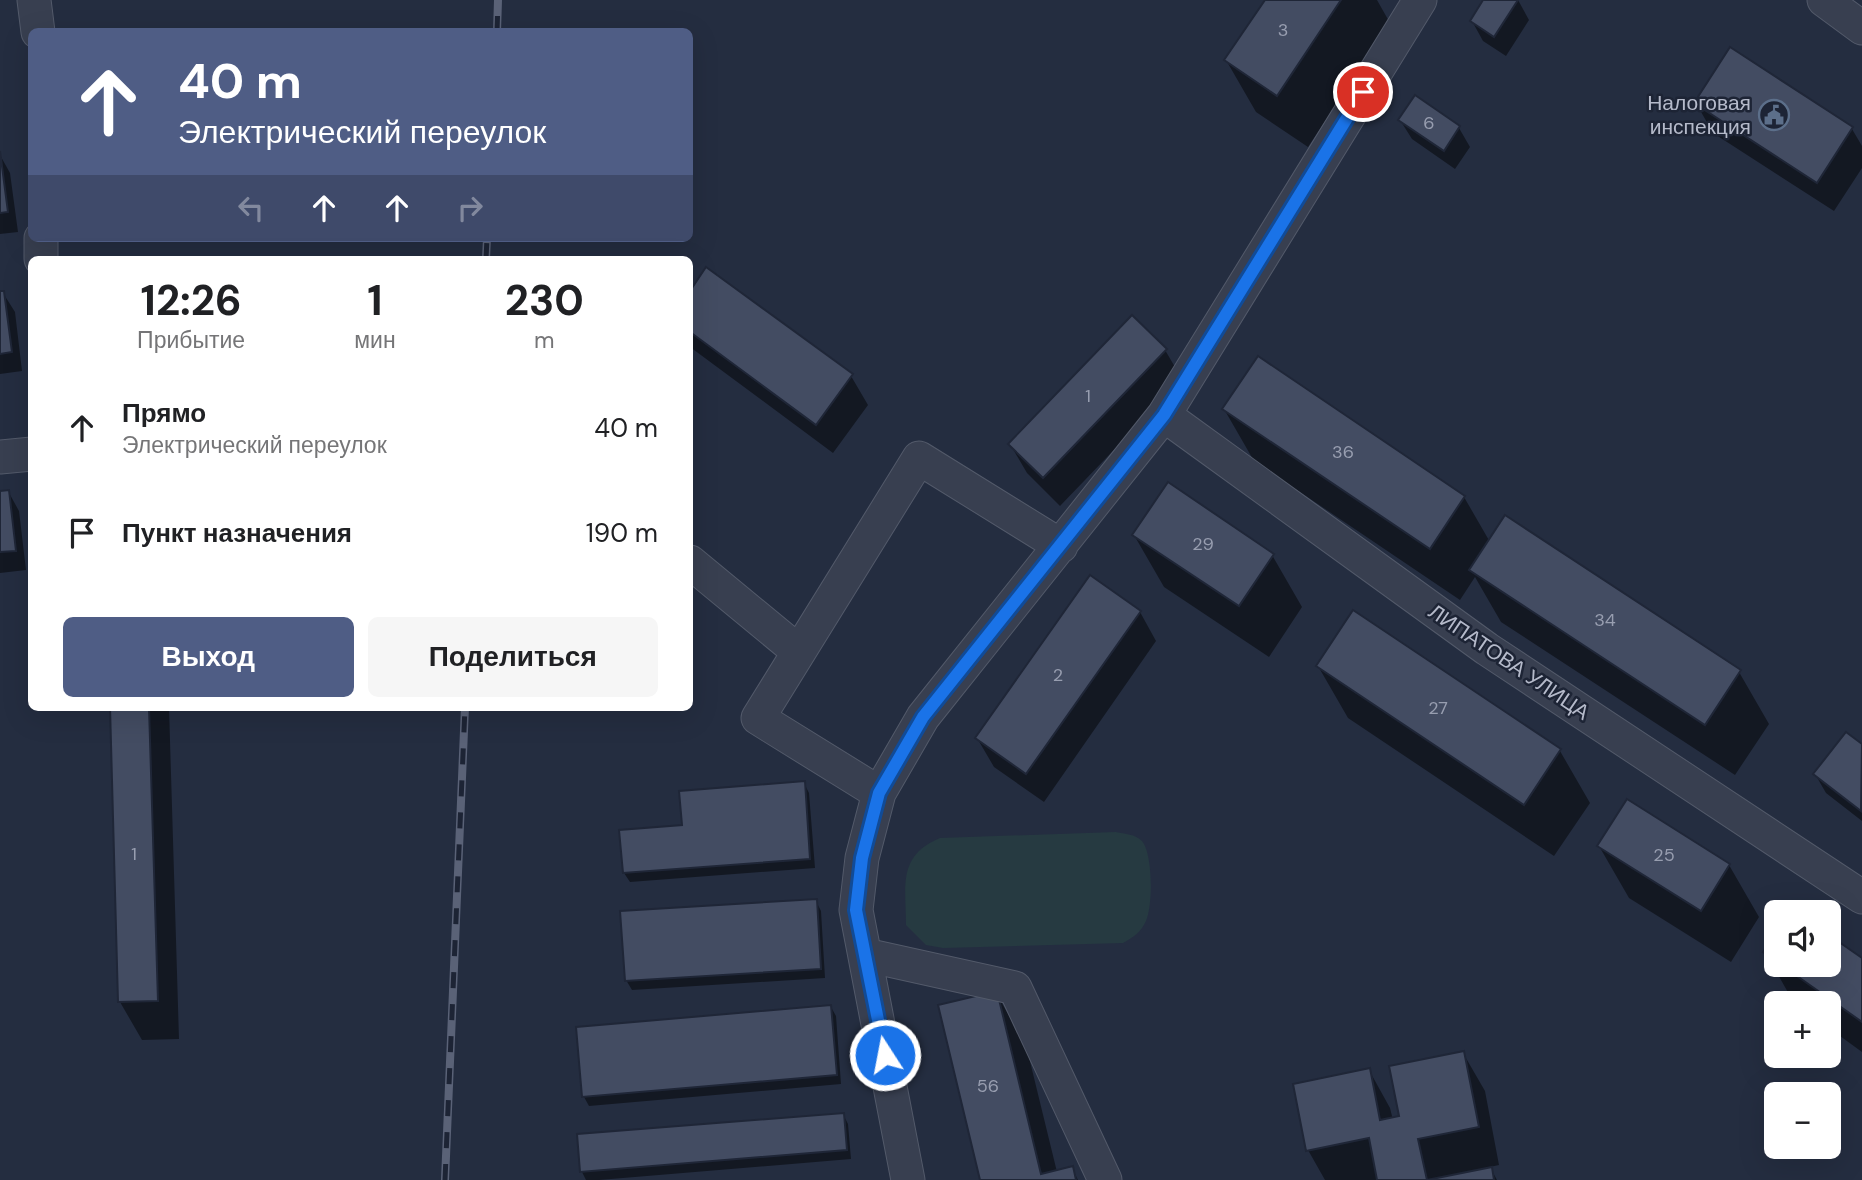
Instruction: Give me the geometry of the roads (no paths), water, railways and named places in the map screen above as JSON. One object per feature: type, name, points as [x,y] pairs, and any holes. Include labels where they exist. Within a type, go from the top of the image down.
[{"type":"street","points":[[34,0],[38,28]]},
{"type":"street","points":[[908,1180],[856,910],[862,858],[879,793],[923,717],[1164,415],[1420,0]]},
{"type":"street","points":[[1824,0],[1862,28]]},
{"type":"street","name":"ЛИПАТОВА УЛИЦА","points":[[1164,415],[1487,649],[1862,897]]},
{"type":"street","points":[[0,457],[28,454]]},
{"type":"street","points":[[879,793],[758,718],[919,458],[1061,546]]},
{"type":"street","points":[[693,565],[722,592],[799,652]]},
{"type":"street","points":[[866,955],[1015,988],[1105,1180]]},
{"type":"railway","points":[[497,28],[498,0]]},
{"type":"railway","points":[[486,256],[487,242]]},
{"type":"railway","points":[[445,1180],[465,711]]},
{"type":"place","name":"Налоговая инспекция","points":[[1774,115]]}]
